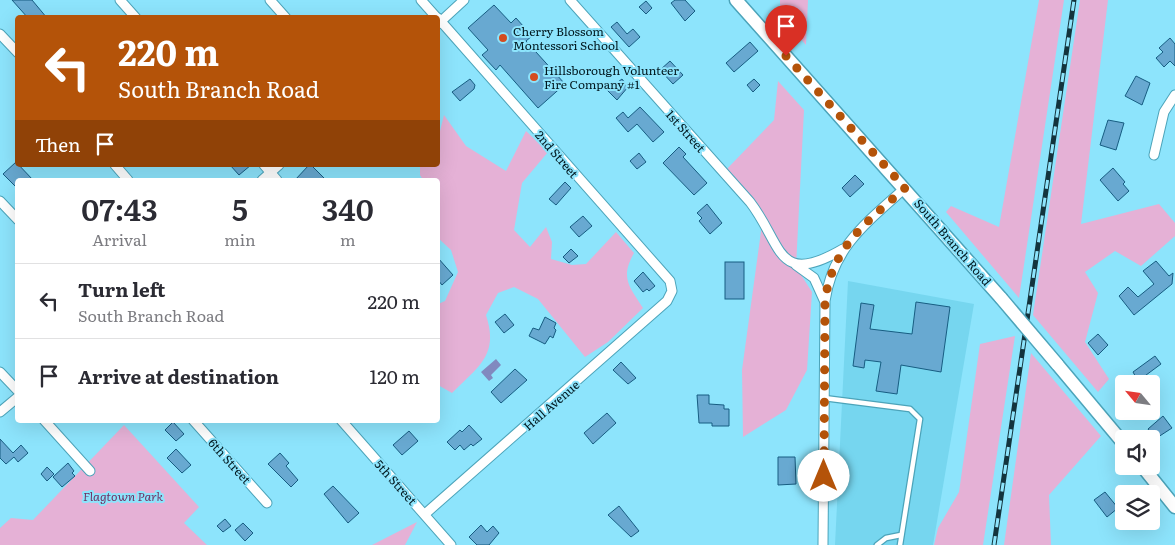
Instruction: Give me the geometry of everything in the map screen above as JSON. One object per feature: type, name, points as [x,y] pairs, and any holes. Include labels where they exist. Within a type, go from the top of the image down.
[{"type":"street","points":[[120,0],[133,15]]},
{"type":"street","points":[[270,0],[283,15]]},
{"type":"street","name":"2nd Street","points":[[421,0],[434,15]]},
{"type":"street","points":[[440,18],[464,0]]},
{"type":"street","name":"1st Street","points":[[570,0],[750,202],[759,215],[778,252],[814,278],[825,301]]},
{"type":"street","name":"South Branch Road","points":[[736,0],[905,188],[1115,433]]},
{"type":"street","name":"2nd Street","points":[[440,22],[670,281],[672,291]]},
{"type":"street","points":[[0,34],[15,50]]},
{"type":"street","points":[[1154,155],[1164,112],[1175,95]]},
{"type":"street","points":[[117,167],[126,178]]},
{"type":"street","points":[[266,167],[276,178]]},
{"type":"street","points":[[264,178],[277,167]]},
{"type":"street","points":[[796,264],[824,260],[843,249],[905,188]]},
{"type":"street","points":[[0,201],[15,217]]},
{"type":"street","points":[[823,545],[825,301],[831,272],[843,249]]},
{"type":"street","name":"Hall Avenue","points":[[425,514],[667,302],[672,291]]},
{"type":"street","points":[[0,372],[15,388]]},
{"type":"street","points":[[0,412],[15,400]]},
{"type":"street","points":[[47,423],[90,471]]},
{"type":"street","name":"6th Street","points":[[196,423],[267,503]]},
{"type":"street","name":"5th Street","points":[[344,423],[451,545]]},
{"type":"street","points":[[1149,475],[1175,506]]},
{"type":"lane","points":[[824,398],[910,409],[920,419],[900,545]]},
{"type":"lane","points":[[877,545],[886,538],[901,535]]},
{"type":"shaded area","points":[[848,281],[974,304],[933,545],[835,545]]},
{"type":"shaded area","points":[[496,359],[501,365],[491,375],[493,378],[489,381],[481,372]]},
{"type":"green space","points":[[780,0],[808,0],[806,45],[780,15]]},
{"type":"green space","points":[[1039,0],[1064,0],[1019,298],[946,212],[951,206],[999,227]]},
{"type":"green space","points":[[1080,0],[1108,0],[1081,224],[1159,204],[1175,223],[1175,236],[1141,266],[1115,251],[1085,272],[1098,293],[1085,342],[1109,379],[1098,392],[1033,315]]},
{"type":"green space","points":[[778,81],[804,110],[796,267],[812,292],[807,370],[786,410],[743,437],[742,370],[763,217],[724,172],[774,120]]},
{"type":"green space","points":[[444,115],[466,146],[506,171],[526,131],[548,152],[522,183],[514,230],[530,247],[546,227],[552,242],[551,259],[572,265],[586,264],[616,232],[634,253],[627,276],[630,288],[643,308],[608,342],[585,357],[538,299],[514,287],[498,293],[486,315],[490,340],[484,359],[452,393],[440,386],[440,303],[445,301],[458,272],[451,250],[440,240],[440,178],[422,178],[420,167],[440,167],[440,131]]},
{"type":"green space","points":[[1015,336],[983,545],[934,545],[938,528],[959,492],[980,344]]},
{"type":"green space","points":[[1031,353],[1101,436],[1049,495],[1051,545],[1004,545]]},
{"type":"green space","name":"Flagtown Park","points":[[124,425],[199,507],[184,523],[207,545],[0,545],[0,528],[11,518],[33,520]]},
{"type":"green space","points":[[417,522],[405,545],[372,545]]},
{"type":"building","points":[[12,0],[32,0],[44,15],[25,15]]},
{"type":"building","points":[[675,0],[685,0],[695,11],[685,21],[671,3]]},
{"type":"building","points":[[646,1],[652,8],[646,14],[639,7]]},
{"type":"building","points":[[494,5],[511,23],[516,18],[532,36],[526,41],[565,84],[538,108],[500,65],[496,70],[482,55],[488,50],[468,28]]},
{"type":"building","points":[[617,22],[627,34],[633,29],[640,37],[629,47],[611,27]]},
{"type":"building","points":[[1170,38],[1175,44],[1175,66],[1170,61],[1164,67],[1156,58],[1163,52],[1159,48]]},
{"type":"building","points":[[750,42],[758,51],[734,72],[726,63]]},
{"type":"building","points":[[670,61],[683,75],[673,84],[660,70]]},
{"type":"building","points":[[1136,76],[1150,83],[1142,105],[1125,96]]},
{"type":"building","points":[[470,79],[475,85],[474,89],[460,101],[452,92]]},
{"type":"building","points":[[622,79],[628,87],[617,100],[607,90]]},
{"type":"building","points":[[754,79],[760,85],[753,92],[747,85]]},
{"type":"building","points":[[640,107],[664,132],[653,142],[637,124],[628,132],[616,118],[623,112],[628,118]]},
{"type":"building","points":[[1108,120],[1124,123],[1116,150],[1100,145]]},
{"type":"building","points":[[679,147],[686,154],[683,157],[707,183],[694,195],[663,163]]},
{"type":"building","points":[[639,153],[646,162],[637,169],[630,161]]},
{"type":"building","points":[[15,163],[15,167],[21,167],[31,178],[15,178],[15,186],[3,174]]},
{"type":"building","points":[[232,167],[249,167],[239,175]]},
{"type":"building","points":[[307,167],[313,167],[324,178],[297,178]]},
{"type":"building","points":[[1113,168],[1125,182],[1123,184],[1129,191],[1118,201],[1100,180]]},
{"type":"building","points":[[855,175],[864,184],[850,197],[842,188]]},
{"type":"building","points":[[565,182],[571,188],[556,205],[549,199]]},
{"type":"building","points":[[707,204],[722,223],[710,234],[699,221],[702,218],[697,213]]},
{"type":"building","points":[[583,216],[592,226],[579,237],[570,227]]},
{"type":"building","points":[[571,249],[578,256],[569,263],[563,257]]},
{"type":"building","points":[[440,260],[453,275],[442,285],[440,282]]},
{"type":"building","points":[[1156,261],[1169,276],[1173,273],[1172,284],[1134,315],[1119,296],[1128,287],[1138,297],[1154,284],[1143,271]]},
{"type":"building","points":[[725,262],[744,262],[744,299],[725,299]]},
{"type":"building","points":[[643,272],[655,286],[649,291],[647,289],[643,292],[634,281]]},
{"type":"building","points":[[916,302],[950,307],[941,372],[901,365],[897,394],[876,391],[881,362],[865,360],[864,368],[853,366],[861,303],[874,305],[870,329],[912,334]]},
{"type":"building","points":[[505,314],[514,325],[504,333],[495,322]]},
{"type":"building","points":[[545,317],[556,323],[554,328],[556,330],[553,338],[550,336],[545,344],[529,336],[533,328],[539,330]]},
{"type":"building","points":[[1098,334],[1108,345],[1098,355],[1088,343]]},
{"type":"building","points":[[1155,356],[1161,364],[1146,375],[1135,375],[1133,372]]},
{"type":"building","points":[[621,362],[636,378],[628,384],[613,370]]},
{"type":"building","points":[[515,369],[527,380],[501,403],[491,392]]},
{"type":"building","points":[[697,395],[709,395],[709,404],[724,405],[724,409],[729,409],[729,426],[712,426],[712,423],[699,423]]},
{"type":"building","points":[[607,413],[616,423],[593,444],[584,433]]},
{"type":"building","points":[[1163,416],[1172,428],[1160,436],[1160,430],[1148,429]]},
{"type":"building","points":[[174,423],[184,434],[176,441],[165,430]]},
{"type":"building","points":[[469,425],[482,439],[464,450],[460,445],[455,450],[447,442],[460,430],[462,432]]},
{"type":"building","points":[[409,431],[418,441],[402,455],[393,445]]},
{"type":"building","points":[[0,439],[13,453],[21,445],[28,453],[18,462],[14,457],[6,464],[0,458]]},
{"type":"building","points":[[176,449],[191,465],[182,473],[167,458]]},
{"type":"building","points":[[280,453],[289,463],[286,466],[298,480],[291,487],[268,464]]},
{"type":"building","points":[[778,457],[795,457],[796,484],[778,485]]},
{"type":"building","points":[[68,463],[75,476],[62,487],[53,477]]},
{"type":"building","points":[[47,467],[54,474],[47,481],[41,474]]},
{"type":"building","points":[[333,486],[359,513],[348,523],[324,494]]},
{"type":"building","points":[[1105,492],[1115,504],[1115,510],[1107,517],[1094,500]]},
{"type":"building","points":[[619,506],[639,531],[631,537],[608,515]]},
{"type":"building","points":[[225,519],[231,526],[223,532],[217,526]]},
{"type":"building","points":[[243,523],[253,533],[245,541],[235,530]]},
{"type":"building","points":[[481,525],[487,532],[493,526],[499,533],[489,545],[477,545],[469,537]]},
{"type":"railway","points":[[994,545],[1074,0]]},
{"type":"place","name":"Cherry Blossom Montessori School","points":[[503,38]]},
{"type":"place","name":"Hillsborough Volunteer Fire Company #1","points":[[534,77]]},
{"type":"route","points":[[786,56],[905,188],[851,239],[834,263],[827,282],[825,301],[824,476]]}]
